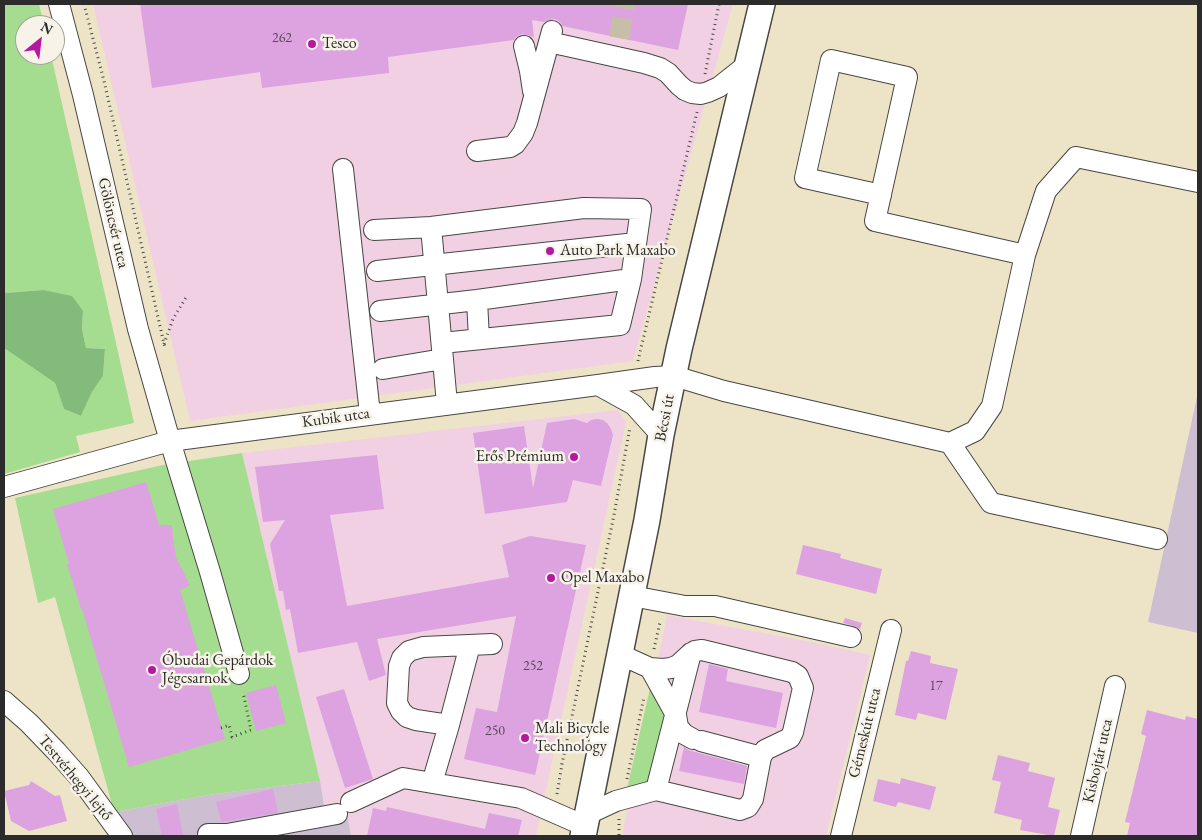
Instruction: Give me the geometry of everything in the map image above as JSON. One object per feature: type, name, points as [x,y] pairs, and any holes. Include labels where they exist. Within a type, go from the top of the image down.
[{"type":"main road","name":"Bécsi út","points":[[585,825],[632,596],[661,435],[679,349],[762,4]]},
{"type":"street","name":"Gölöncsér utca","points":[[60,4],[138,329],[239,674]]},
{"type":"street","points":[[477,151],[510,147],[516,144],[524,133],[550,36],[617,47],[644,63],[660,68],[668,73],[685,90],[701,94],[719,87],[748,64]]},
{"type":"street","points":[[524,46],[534,99]]},
{"type":"street","points":[[881,195],[805,178],[832,60],[907,77],[881,195],[875,221],[1025,255]]},
{"type":"street","points":[[674,376],[724,391],[950,443],[975,431],[992,406],[1025,255],[1046,191],[1076,157],[1198,182]]},
{"type":"street","points":[[343,169],[370,414]]},
{"type":"street","points":[[374,230],[431,227],[584,208],[641,209],[631,279],[620,325],[478,339],[383,369]]},
{"type":"street","points":[[431,227],[447,404]]},
{"type":"street","points":[[377,271],[636,243]]},
{"type":"street","points":[[380,311],[631,279]]},
{"type":"street","points":[[477,300],[478,339]]},
{"type":"street","name":"Kubik utca","points":[[4,487],[170,442],[598,384],[674,376]]},
{"type":"street","points":[[598,384],[634,405],[661,435]]},
{"type":"street","points":[[950,443],[991,503],[1156,539]]},
{"type":"street","points":[[632,596],[685,606],[715,606],[851,637]]},
{"type":"street","name":"Gémeskút utca","points":[[841,836],[890,630]]},
{"type":"street","points":[[432,783],[470,644]]},
{"type":"street","points":[[449,725],[416,720],[407,717],[401,711],[397,703],[399,666],[402,658],[409,651],[423,647],[492,644]]},
{"type":"street","points":[[208,829],[227,834],[344,808],[403,778],[521,798],[585,825],[623,799],[656,790],[740,810],[748,807],[753,799],[761,757],[766,750],[790,738],[793,732],[803,688],[798,676],[792,672],[702,650],[691,653],[671,668],[650,668],[620,654]]},
{"type":"street","points":[[656,790],[691,653]]},
{"type":"street","points":[[650,668],[676,715],[678,727],[684,734],[697,740],[761,757]]},
{"type":"street","name":"Kisbojtár utca","points":[[1081,836],[1114,686]]},
{"type":"street","name":"Testvérhegyi lejtő","points":[[4,701],[56,751],[79,777],[114,834]]},
{"type":"path","points":[[84,4],[104,81],[166,354]]},
{"type":"path","points":[[164,344],[172,319],[187,296]]},
{"type":"path","points":[[619,836],[619,818],[660,622]]},
{"type":"path","points":[[221,728],[229,725],[232,737],[250,730],[239,674]]},
{"type":"shaded area","points":[[93,4],[733,4],[633,361],[190,421]]},
{"type":"shaded area","points":[[1198,392],[1198,633],[1148,622]]},
{"type":"shaded area","points":[[618,410],[626,422],[536,836],[351,836],[346,808],[325,811],[320,781],[242,453]]},
{"type":"shaded area","points":[[667,615],[817,643],[870,655],[826,836],[622,836]]},
{"type":"shaded area","points":[[320,781],[325,811],[346,808],[351,836],[130,836],[114,812],[214,794]]},
{"type":"green space","points":[[4,4],[39,4],[42,15],[15,15],[15,65],[53,65],[134,423],[76,436],[80,452],[4,474],[4,348],[55,383],[64,409],[81,416],[92,392],[103,376],[105,349],[86,348],[82,329],[83,311],[43,290],[4,294]]},
{"type":"green space","points":[[43,290],[72,296],[83,311],[82,329],[86,348],[105,349],[103,376],[92,392],[81,416],[64,409],[55,383],[4,348],[4,294]]},
{"type":"green space","points":[[242,453],[320,781],[214,794],[114,812],[55,597],[38,603],[15,498],[163,465]]},
{"type":"green space","points":[[650,688],[669,722],[652,783],[627,789]]},
{"type":"building","name":"Tesco","points":[[140,4],[688,4],[678,50],[562,26],[555,19],[544,22],[532,20],[534,37],[522,34],[514,40],[388,57],[389,73],[262,88],[260,72],[152,88]]},
{"type":"building","points":[[574,419],[587,423],[591,420],[603,420],[611,429],[613,435],[601,486],[573,480],[567,502],[485,514],[473,433],[524,426],[533,488],[547,423]]},
{"type":"building","points":[[377,455],[384,509],[330,515],[347,606],[509,577],[502,545],[530,536],[586,545],[535,775],[464,759],[476,708],[497,712],[516,616],[377,639],[386,675],[369,681],[357,642],[298,653],[290,609],[286,610],[283,591],[279,591],[270,544],[285,520],[263,522],[255,467]]},
{"type":"building","points":[[146,482],[159,525],[172,525],[176,557],[190,585],[180,590],[225,739],[129,767],[67,564],[69,564],[53,509]]},
{"type":"building","points":[[803,545],[841,554],[840,558],[882,569],[876,594],[796,574]]},
{"type":"building","points":[[845,618],[862,623],[860,629],[843,623]]},
{"type":"building","points":[[911,651],[931,656],[930,663],[958,669],[946,720],[918,713],[916,720],[895,715],[906,661],[908,661]]},
{"type":"building","points":[[709,664],[728,669],[726,681],[783,693],[776,728],[699,712]]},
{"type":"building","points":[[276,685],[286,723],[256,731],[246,693]]},
{"type":"building","points":[[344,689],[373,779],[345,788],[316,697]]},
{"type":"building","points":[[1147,710],[1185,720],[1186,716],[1198,719],[1198,836],[1127,836],[1130,823],[1125,822],[1146,736],[1141,734]]},
{"type":"building","points":[[684,747],[688,750],[747,766],[744,784],[679,771]]},
{"type":"building","points":[[998,755],[1030,763],[1028,771],[1055,778],[1048,807],[1060,810],[1054,836],[1020,830],[1022,820],[994,813],[1001,782],[992,780]]},
{"type":"building","points":[[901,778],[936,787],[930,810],[898,802],[896,807],[873,801],[878,779],[900,784]]},
{"type":"building","points":[[31,781],[55,796],[60,795],[67,821],[29,831],[11,821],[4,791],[29,785]]},
{"type":"building","points":[[273,789],[278,813],[221,822],[216,802]]},
{"type":"building","points":[[177,804],[183,836],[162,836],[156,809]]},
{"type":"building","points":[[387,807],[485,829],[489,813],[522,820],[518,836],[367,836],[373,808],[386,811]]},
{"type":"tunnel","points":[[619,38],[625,4]]},
{"type":"place","name":"Tesco","points":[[312,44]]},
{"type":"place","name":"Auto Park Maxabo","points":[[550,251]]},
{"type":"place","name":"Erős Prémium","points":[[574,457]]},
{"type":"place","name":"Opel Maxabo","points":[[551,578]]},
{"type":"place","name":"Óbudai Gepárdok Jégcsarnok","points":[[152,670]]},
{"type":"place","name":"Mali Bicycle Technology","points":[[525,738]]}]
